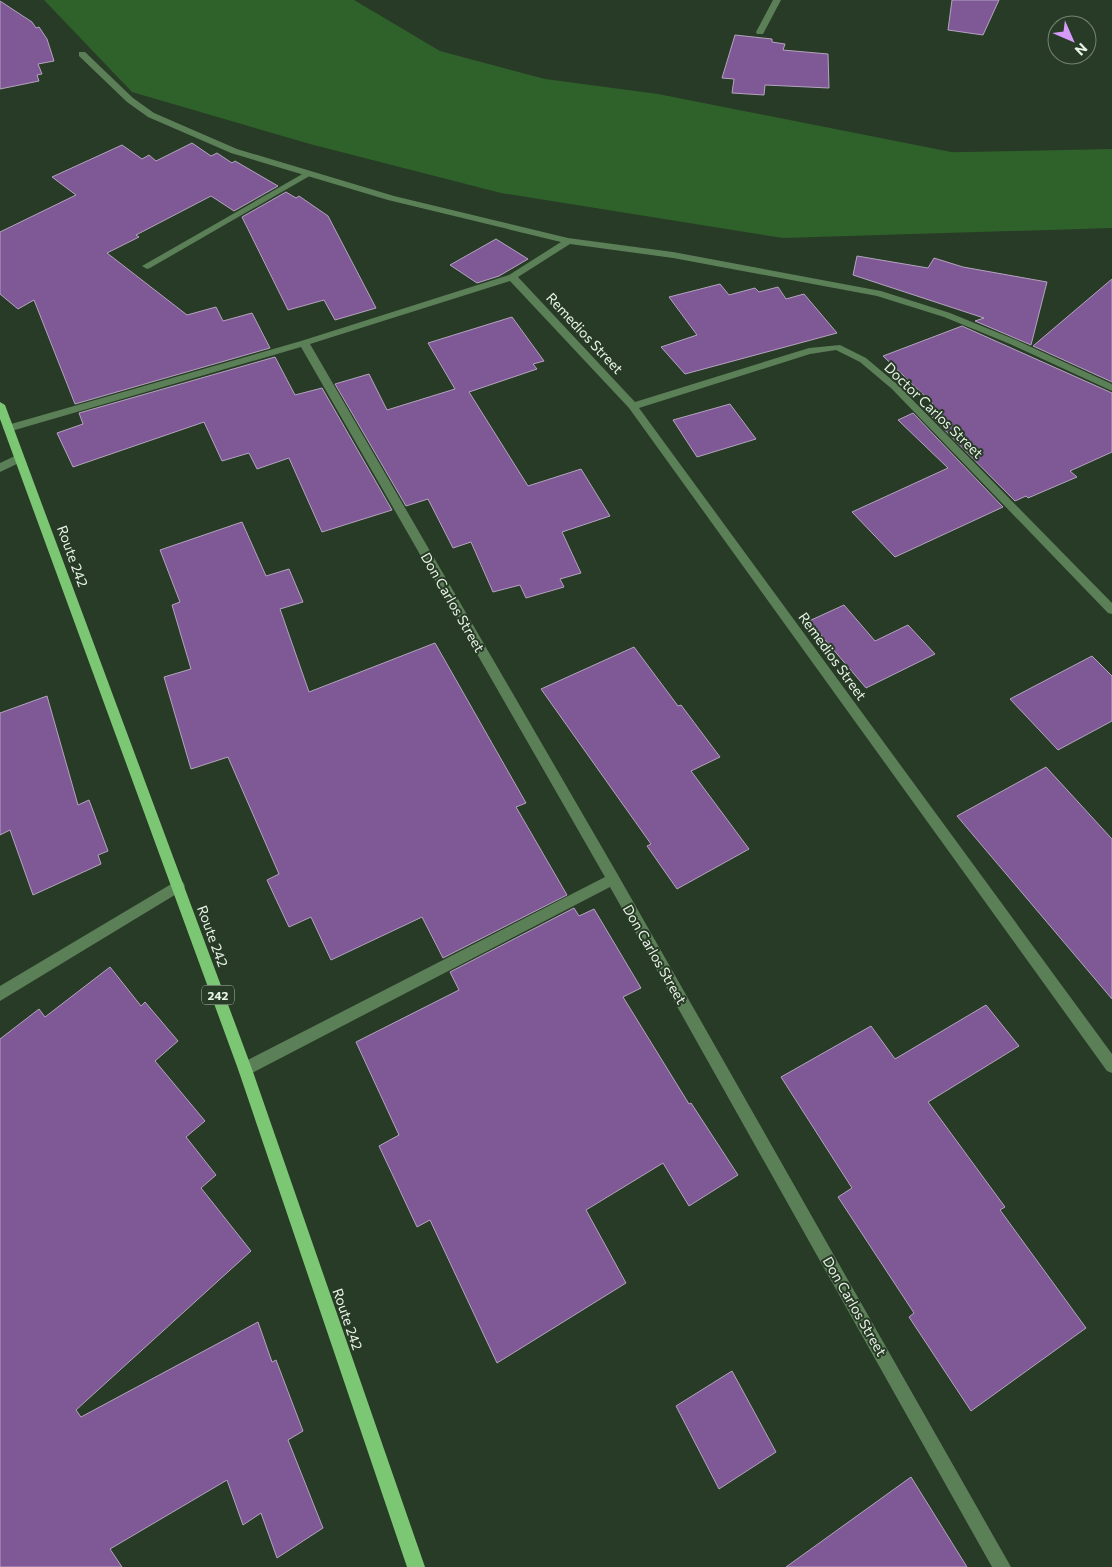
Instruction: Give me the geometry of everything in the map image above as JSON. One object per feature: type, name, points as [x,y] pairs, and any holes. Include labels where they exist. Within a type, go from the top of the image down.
[{"type":"main road","name":"Route 242","points":[[0,405],[245,1069],[416,1567]]},
{"type":"street","points":[[760,32],[777,0]]},
{"type":"street","points":[[82,54],[130,100],[151,115],[234,151],[390,198],[568,241],[673,255],[878,293],[947,315],[1013,342],[1112,388]]},
{"type":"street","points":[[147,266],[309,174]]},
{"type":"street","points":[[8,428],[304,343],[512,277],[568,241]]},
{"type":"street","name":"Remedios Street","points":[[512,277],[633,406],[1112,1066]]},
{"type":"street","name":"Don Carlos Street","points":[[304,343],[613,879],[1002,1567]]},
{"type":"street","name":"Doctor Carlos Street","points":[[633,406],[809,351],[838,347],[863,360],[895,387],[1112,610]]},
{"type":"street","points":[[0,468],[19,458]]},
{"type":"street","points":[[245,1069],[613,879]]},
{"type":"street","points":[[0,994],[178,886]]},
{"type":"shaded area","points":[[44,0],[354,0],[440,51],[545,79],[658,94],[1037,169],[1112,161],[1112,228],[783,238],[501,193],[310,144],[132,92]]},
{"type":"building","points":[[952,0],[999,0],[983,35],[948,30]]},
{"type":"building","points":[[0,1],[32,22],[36,28],[39,27],[47,39],[54,61],[38,64],[42,74],[37,75],[39,81],[0,89]]},
{"type":"building","points":[[735,35],[772,39],[772,42],[785,44],[783,50],[828,54],[829,88],[765,85],[764,95],[732,93],[734,79],[722,78]]},
{"type":"building","points":[[192,143],[211,156],[217,153],[232,163],[235,161],[278,186],[234,211],[211,196],[136,235],[139,237],[107,253],[187,315],[216,307],[223,321],[252,313],[270,348],[75,404],[34,300],[18,309],[0,294],[0,232],[76,195],[52,177],[122,145],[142,159],[149,155],[156,161]]},
{"type":"building","points":[[286,192],[296,198],[299,196],[328,216],[376,308],[335,320],[324,300],[288,310],[242,217]]},
{"type":"building","points":[[496,239],[528,259],[499,276],[477,283],[450,265]]},
{"type":"building","points":[[857,256],[928,268],[934,258],[963,267],[1047,282],[1031,345],[975,321],[984,318],[853,275]]},
{"type":"building","points":[[1112,279],[1112,382],[1033,346]]},
{"type":"building","points":[[720,284],[729,295],[755,288],[759,292],[778,287],[786,299],[804,294],[837,333],[685,374],[661,347],[697,335],[669,297]]},
{"type":"building","points":[[512,317],[544,361],[533,364],[537,369],[469,392],[528,486],[581,469],[610,516],[562,532],[581,573],[560,579],[564,587],[526,598],[520,585],[493,592],[471,542],[453,548],[428,499],[406,506],[335,384],[369,374],[387,410],[455,389],[428,343]]},
{"type":"building","points":[[962,326],[1112,393],[1112,452],[1070,471],[1077,477],[1028,498],[1026,496],[1015,501],[923,408],[933,404],[883,356]]},
{"type":"building","points":[[275,357],[295,395],[322,388],[392,510],[322,532],[289,458],[257,469],[249,453],[222,461],[204,422],[73,467],[57,433],[83,424],[79,413]]},
{"type":"building","points":[[730,404],[756,439],[697,457],[673,420]]},
{"type":"building","points":[[913,413],[1003,507],[895,557],[852,512],[948,468],[898,420]]},
{"type":"building","points":[[242,522],[266,576],[289,569],[303,602],[280,609],[309,692],[435,643],[526,803],[516,807],[567,895],[443,958],[422,917],[331,960],[311,917],[289,927],[267,880],[279,874],[228,757],[191,769],[164,677],[191,669],[172,605],[180,602],[160,550]]},
{"type":"building","points":[[844,605],[875,641],[908,625],[935,654],[866,688],[809,621]]},
{"type":"building","points":[[634,647],[678,706],[681,705],[720,757],[691,771],[749,849],[677,889],[647,846],[651,844],[541,689]]},
{"type":"building","points":[[1092,656],[1112,676],[1112,721],[1058,750],[1010,699]]},
{"type":"building","points":[[47,696],[78,805],[89,800],[108,851],[98,855],[101,864],[33,895],[10,830],[0,835],[0,713]]},
{"type":"building","points":[[1046,767],[1112,839],[1112,999],[957,816]]},
{"type":"building","points":[[574,908],[579,916],[594,909],[641,988],[623,997],[689,1104],[691,1103],[738,1175],[689,1206],[663,1163],[586,1210],[626,1283],[497,1363],[430,1220],[417,1227],[379,1146],[399,1135],[356,1042],[459,990],[450,972]]},
{"type":"building","points":[[110,967],[141,1006],[145,1002],[178,1041],[155,1061],[205,1121],[186,1137],[216,1175],[201,1188],[251,1251],[76,1410],[81,1417],[258,1322],[272,1362],[276,1360],[303,1431],[288,1440],[323,1528],[277,1558],[261,1513],[243,1525],[227,1480],[110,1549],[122,1567],[0,1567],[0,1039],[39,1009],[45,1017]]},
{"type":"building","points":[[986,1005],[1019,1046],[928,1102],[1005,1207],[1000,1210],[1086,1328],[971,1411],[909,1317],[914,1313],[838,1197],[852,1188],[781,1077],[871,1026],[895,1059]]},
{"type":"building","points":[[732,1371],[776,1452],[719,1489],[676,1406]]},
{"type":"building","points":[[911,1477],[967,1567],[786,1567]]},
{"type":"waterway","points":[[915,168],[1112,164]]}]
